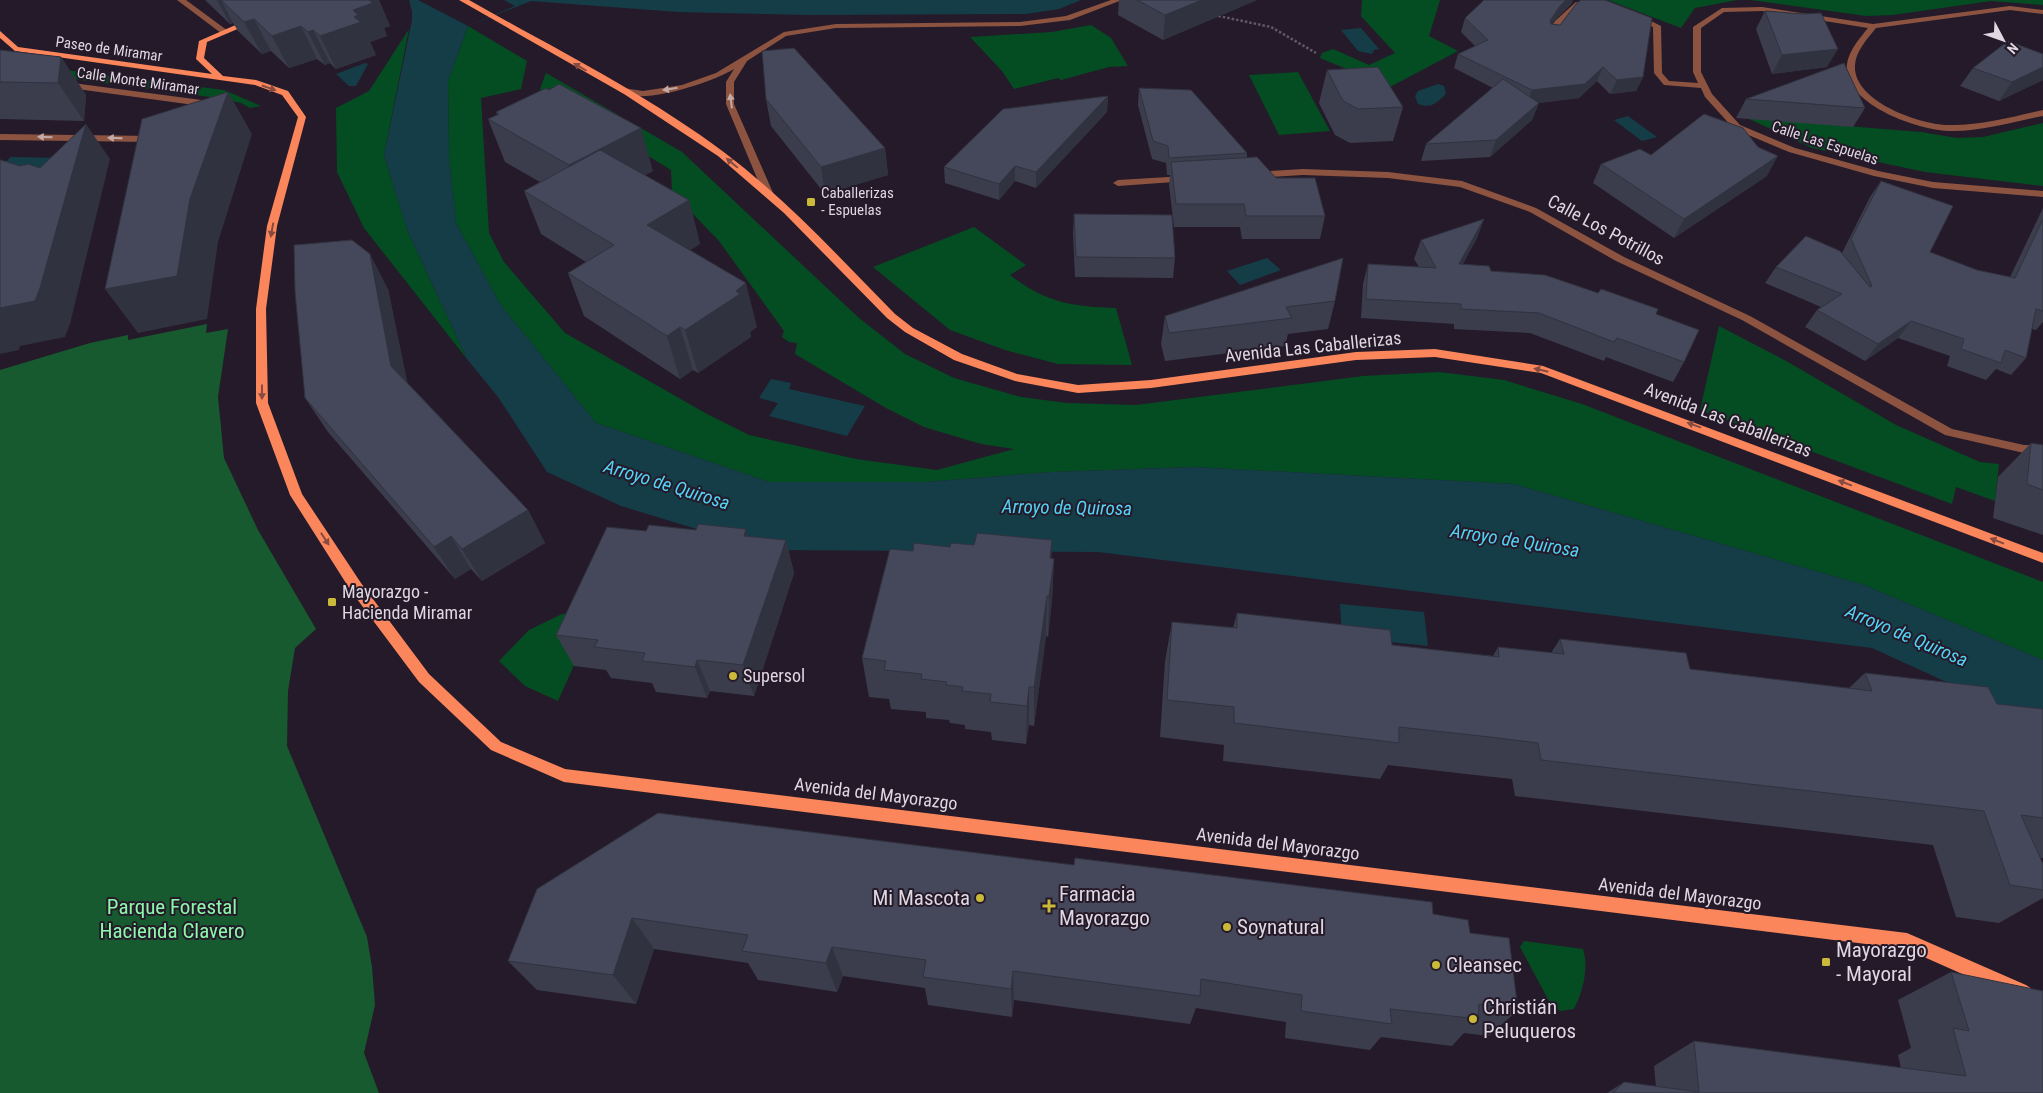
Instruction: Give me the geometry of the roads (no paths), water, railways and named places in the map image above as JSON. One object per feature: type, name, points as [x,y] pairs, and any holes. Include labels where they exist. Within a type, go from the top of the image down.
[{"type":"main road","name":"Avenida Las Caballerizas","points":[[463,0],[623,91],[721,154],[769,195],[892,316],[910,330],[958,357],[1015,377],[1078,389],[1151,384],[1356,356],[1435,353],[1543,370],[2043,558]]},
{"type":"main road","points":[[222,78],[200,59],[203,41],[258,19]]},
{"type":"main road","name":"Paseo de Miramar","points":[[0,33],[15,53],[222,78]]},
{"type":"main road","name":"Avenida del Mayorazgo","points":[[222,78],[256,83],[285,93],[302,117],[272,226],[261,309],[262,404],[296,495],[356,587],[424,678],[496,746],[564,775],[1907,941],[2020,991],[2043,1006]]},
{"type":"street","points":[[181,0],[224,31]]},
{"type":"street","points":[[746,58],[784,34],[836,26],[1020,24],[1067,18],[1118,0]]},
{"type":"street","points":[[1550,36],[1558,23],[1587,1]]},
{"type":"street","name":"Calle Las Espuelas","points":[[2043,12],[2010,8],[1873,26],[1808,14],[1762,9],[1722,10],[1697,27],[1697,72],[1708,95],[1737,127],[1792,150],[1877,174],[1933,185],[2043,194]]},
{"type":"street","points":[[1629,14],[1657,26],[1658,73],[1667,82],[1704,86]]},
{"type":"street","points":[[1873,26],[1856,49],[1851,70],[1859,89],[1881,108],[1912,120],[1946,128],[1980,126],[2043,112]]},
{"type":"street","name":"Avenida Las Caballerizas","points":[[623,91],[643,94],[684,87],[719,75],[746,58]]},
{"type":"street","name":"Avenida Las Caballerizas","points":[[746,58],[730,82],[730,104],[769,195]]},
{"type":"street","name":"Calle Monte Miramar","points":[[58,84],[220,106]]},
{"type":"street","points":[[0,137],[168,139]]},
{"type":"street","name":"Calle Los Potrillos","points":[[1244,176],[1303,172],[1388,175],[1462,184],[1533,210],[1620,259],[1746,318],[1948,432],[2024,449],[2043,449]]},
{"type":"street","points":[[1118,183],[1196,178]]},
{"type":"water","name":"Arroyo de Quirosa","points":[[409,0],[1081,0],[1059,9],[1026,14],[808,15],[678,12],[531,1],[468,26],[448,81],[449,157],[456,223],[500,304],[596,423],[769,482],[925,482],[1052,472],[1192,467],[1514,484],[1864,585],[2043,660],[2043,726],[1872,648],[1098,552],[766,550],[621,506],[547,472],[498,397],[467,359],[408,232],[384,155],[412,20]]},
{"type":"water","points":[[1361,28],[1379,49],[1374,50],[1372,54],[1358,51],[1341,30]]},
{"type":"water","points":[[365,63],[368,64],[356,86],[349,86],[336,74]]},
{"type":"water","points":[[1438,84],[1444,86],[1446,94],[1430,105],[1418,104],[1415,96],[1418,91]]},
{"type":"water","points":[[1628,116],[1657,137],[1642,141],[1614,120]]},
{"type":"water","points":[[11,157],[62,158],[48,171],[0,167]]},
{"type":"water","points":[[1267,258],[1281,270],[1240,285],[1227,271]]},
{"type":"water","points":[[771,379],[791,383],[789,389],[865,406],[847,436],[769,416],[778,403],[759,398]]},
{"type":"water","points":[[1340,604],[1424,612],[1428,646],[1342,637]]},
{"type":"place","name":"Caballerizas - Espuelas","points":[[811,202]]},
{"type":"place","name":"Mayorazgo - Hacienda Miramar","points":[[332,602]]},
{"type":"place","name":"Supersol","points":[[733,676]]},
{"type":"place","name":"Mi Mascota","points":[[980,898]]},
{"type":"place","name":"Farmacia Mayorazgo","points":[[1049,906]]},
{"type":"place","name":"Soynatural","points":[[1227,927]]},
{"type":"place","name":"Mayorazgo - Mayoral","points":[[1826,962]]},
{"type":"place","name":"Cleansec","points":[[1436,965]]},
{"type":"place","name":"Christián Peluqueros","points":[[1473,1019]]},
{"type":"park label","name":"Parque Forestal Hacienda Clavero","points":[[172,919]]}]
